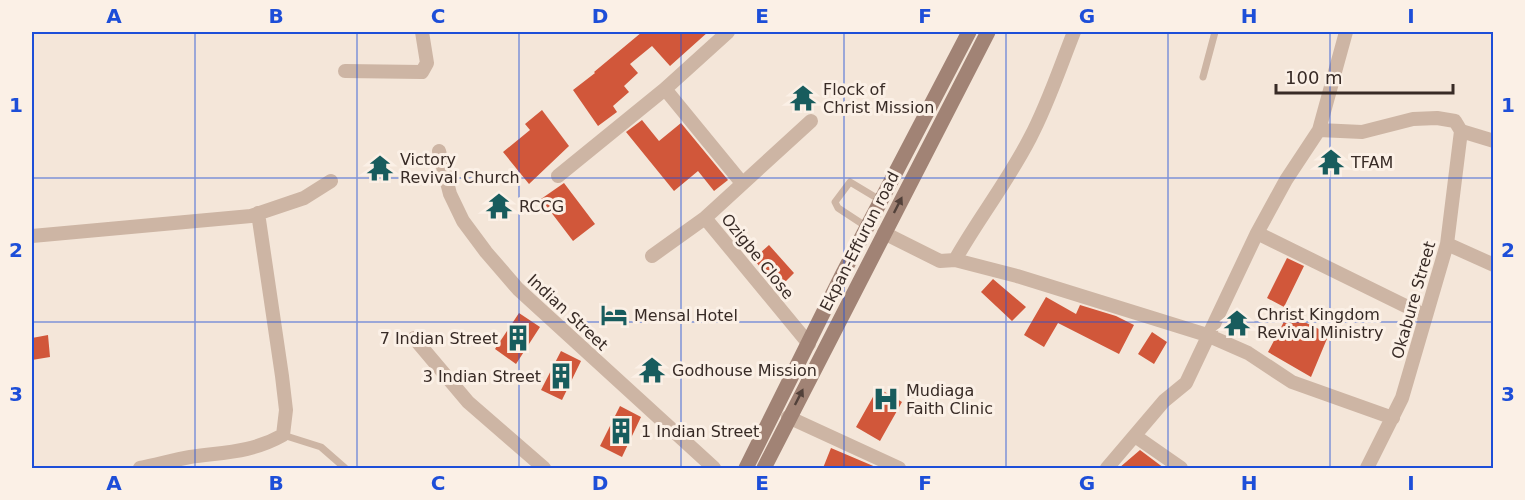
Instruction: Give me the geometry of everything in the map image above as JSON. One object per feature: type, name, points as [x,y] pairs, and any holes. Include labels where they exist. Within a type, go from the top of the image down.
[{"type":"main road","points":[[746,468],[867,227],[969,32]]},
{"type":"main road","name":"Ekpan-Effurun road","points":[[764,468],[788,417],[988,32]]},
{"type":"street","points":[[345,71],[422,72],[427,63],[422,32]]},
{"type":"street","points":[[558,176],[665,89],[728,32]]},
{"type":"street","points":[[955,260],[978,219],[1030,139],[1056,82],[1074,32]]},
{"type":"street","points":[[1107,468],[1164,401],[1186,383],[1257,233],[1286,180],[1319,130],[1346,32]]},
{"type":"street","points":[[665,89],[742,183]]},
{"type":"street","points":[[1319,130],[1362,132],[1413,119],[1437,118],[1455,121],[1461,131],[1494,141]]},
{"type":"street","name":"Ozigbe Close","points":[[652,256],[705,218],[811,121]]},
{"type":"street","name":"Okabure Street","points":[[1367,468],[1402,398],[1447,244],[1461,131]]},
{"type":"street","name":"Indian Street","points":[[439,151],[450,194],[463,221],[493,260],[526,297],[714,468]]},
{"type":"street","points":[[32,236],[258,213],[304,198],[331,181]]},
{"type":"street","points":[[140,468],[191,457],[216,456],[243,451],[266,445],[283,435],[286,410],[258,213]]},
{"type":"street","name":"Ozigbe Close","points":[[705,218],[809,344]]},
{"type":"street","points":[[884,233],[940,261],[955,260],[1017,276],[1208,335],[1248,353],[1292,382],[1393,418]]},
{"type":"street","points":[[1257,233],[1426,316]]},
{"type":"street","points":[[1447,244],[1494,265]]},
{"type":"street","points":[[414,338],[468,402],[544,468]]},
{"type":"street","points":[[788,417],[898,468]]},
{"type":"street","points":[[1135,436],[1181,468]]},
{"type":"lane","points":[[1203,77],[1215,32]]},
{"type":"lane","points":[[867,227],[838,208],[835,202],[850,182],[881,200]]},
{"type":"lane","points":[[283,435],[321,447],[345,468]]},
{"type":"building","points":[[642,32],[708,32],[670,66],[652,46],[630,64],[638,73],[624,86],[629,92],[613,106],[617,112],[598,126],[573,90]]},
{"type":"building","points":[[542,110],[569,146],[529,184],[503,152],[530,130],[525,124]]},
{"type":"building","points":[[642,120],[659,141],[681,123],[728,180],[714,191],[698,171],[674,191],[626,132]]},
{"type":"building","points":[[564,183],[595,224],[573,241],[541,199]]},
{"type":"building","points":[[769,245],[794,273],[784,283],[781,280],[776,284],[753,259]]},
{"type":"building","points":[[1287,258],[1304,266],[1284,307],[1267,298]]},
{"type":"building","points":[[993,279],[1026,307],[1012,321],[981,292]]},
{"type":"building","points":[[1046,297],[1076,314],[1080,305],[1116,316],[1134,325],[1119,354],[1058,323],[1044,347],[1024,335]]},
{"type":"building","name":"7 Indian Street","points":[[519,313],[540,327],[516,364],[495,349]]},
{"type":"building","points":[[1288,314],[1329,334],[1311,377],[1268,352]]},
{"type":"building","points":[[1152,332],[1167,342],[1154,364],[1138,354]]},
{"type":"building","points":[[48,335],[50,357],[32,360],[32,338]]},
{"type":"building","name":"3 Indian Street","points":[[561,351],[581,361],[562,400],[541,390]]},
{"type":"building","points":[[878,388],[902,402],[880,441],[856,427]]},
{"type":"building","name":"1 Indian Street","points":[[620,406],[641,417],[622,457],[600,446]]},
{"type":"building","points":[[831,448],[878,468],[823,468]]},
{"type":"building","points":[[1140,450],[1164,468],[1119,468]]},
{"type":"place","name":"Flock of Christ Mission","points":[[803,98]]},
{"type":"place","name":"TFAM","points":[[1331,162]]},
{"type":"place","name":"Victory Revival Church","points":[[380,168]]},
{"type":"place","name":"RCCG","points":[[499,206]]},
{"type":"place","name":"Mensal Hotel","points":[[614,315]]},
{"type":"place","name":"Christ Kingdom Revival Ministry","points":[[1237,323]]},
{"type":"place","name":"7 Indian Street","points":[[518,338]]},
{"type":"place","name":"Godhouse Mission","points":[[652,370]]},
{"type":"place","name":"3 Indian Street","points":[[561,376]]},
{"type":"place","name":"Mudiaga Faith Clinic","points":[[886,399]]},
{"type":"place","name":"1 Indian Street","points":[[621,431]]}]
